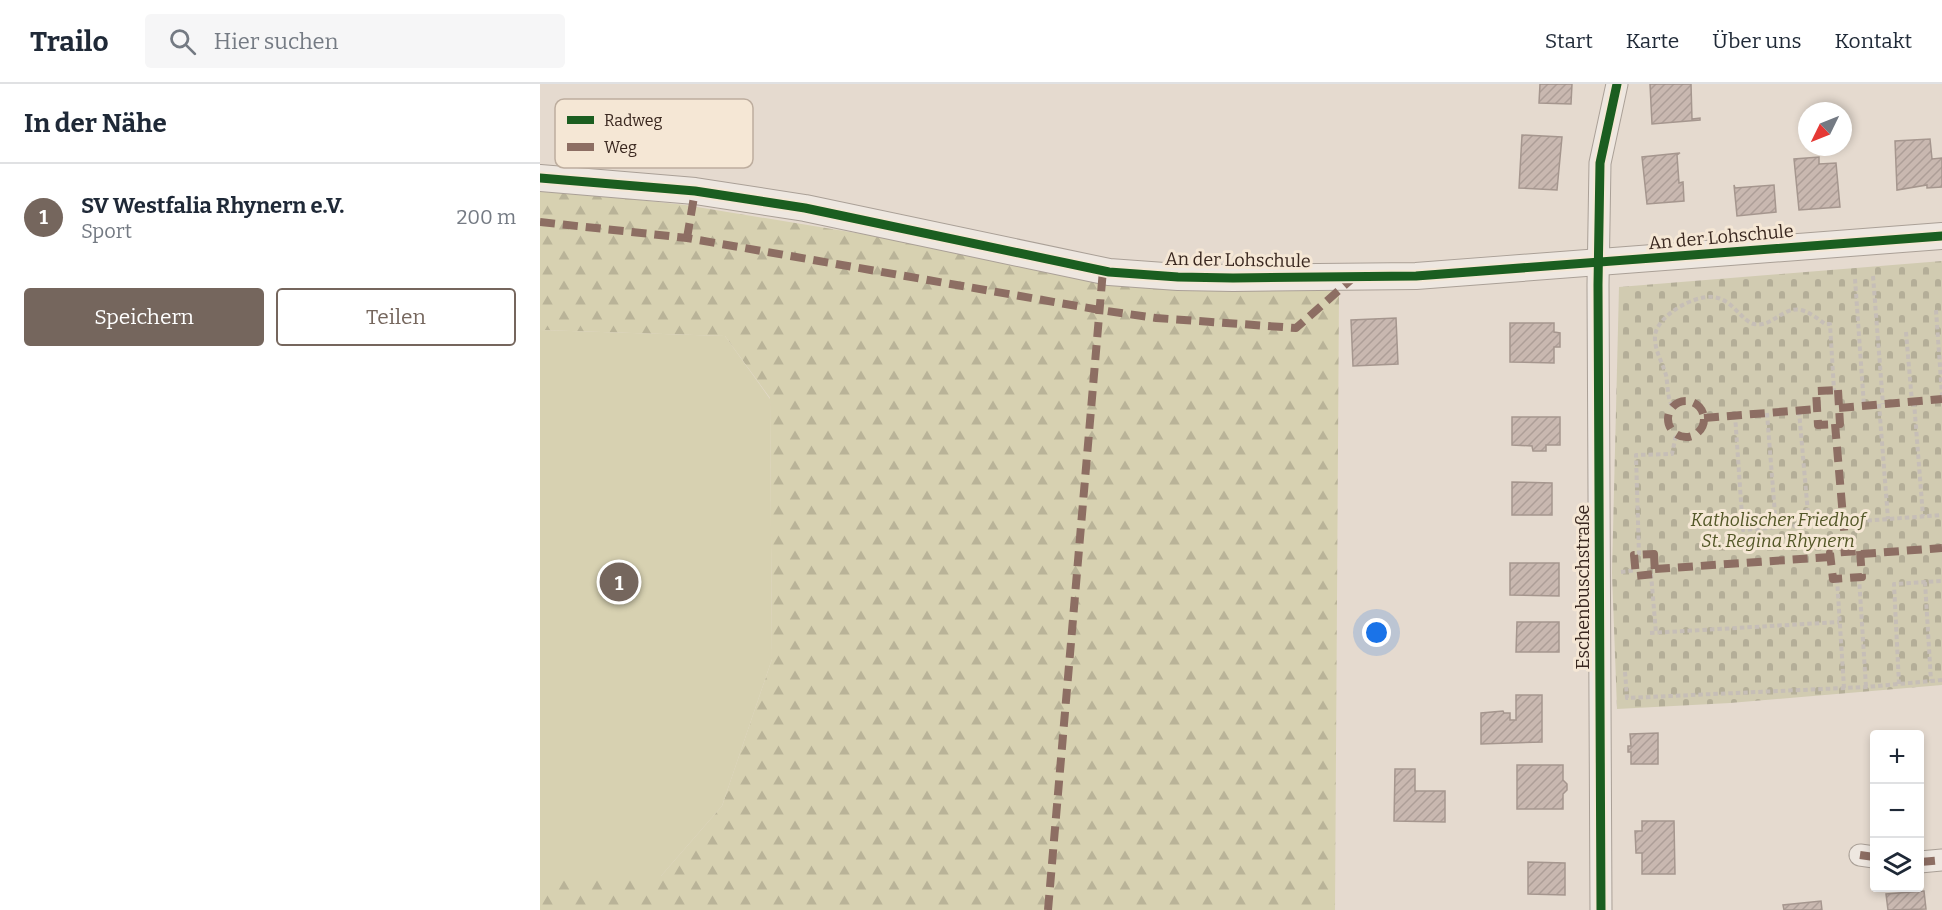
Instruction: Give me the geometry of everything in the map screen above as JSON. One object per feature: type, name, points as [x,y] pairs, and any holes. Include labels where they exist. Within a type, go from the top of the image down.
[{"type":"street","name":"Eschenbuschstraße","points":[[1601,910],[1600,163],[1617,84]]},
{"type":"street","name":"An der Lohschule","points":[[540,178],[695,191],[805,208],[1109,272],[1233,278],[1416,276],[1942,236]]},
{"type":"street","points":[[1924,862],[1942,860]]},
{"type":"path","points":[[1873,276],[1888,519]]},
{"type":"path","points":[[1855,279],[1864,406]]},
{"type":"path","points":[[1672,406],[1655,333],[1665,318],[1681,306],[1695,300],[1713,297],[1735,307],[1748,321],[1755,324],[1763,324],[1793,310],[1801,310],[1812,314],[1825,324],[1830,324],[1834,390]]},
{"type":"path","points":[[1936,310],[1942,395]]},
{"type":"path","points":[[1906,332],[1923,516]]},
{"type":"path","points":[[1799,411],[1809,525]]},
{"type":"path","points":[[1767,413],[1776,527]]},
{"type":"path","points":[[1735,415],[1743,530],[1942,514]]},
{"type":"path","points":[[1639,555],[1636,455],[1672,454],[1676,435]]},
{"type":"path","points":[[1621,583],[1620,572],[1636,570]]},
{"type":"path","points":[[1651,574],[1656,633]]},
{"type":"path","points":[[1859,578],[1866,687]]},
{"type":"path","points":[[1836,579],[1844,688]]},
{"type":"path","points":[[1899,684],[1894,584],[1942,581]]},
{"type":"path","points":[[1925,582],[1931,681]]},
{"type":"path","points":[[1650,633],[1839,622]]},
{"type":"path","points":[[1625,664],[1627,698],[1866,687],[1942,680]]},
{"type":"green space","points":[[540,189],[685,205],[905,241],[1235,290],[1339,291],[1335,910],[540,910],[540,876],[661,876],[722,806],[772,659],[770,398],[725,336],[540,330]]},
{"type":"green space","name":"Katholischer Friedhof St. Regina Rhynern","points":[[1942,261],[1942,685],[1730,703],[1617,709],[1612,573],[1619,287]]},
{"type":"green space","points":[[540,330],[725,336],[770,399],[772,659],[722,806],[661,876],[540,876]]},
{"type":"building","points":[[1540,84],[1572,84],[1571,104],[1539,103]]},
{"type":"building","points":[[1650,84],[1691,84],[1692,119],[1700,118],[1700,120],[1652,124]]},
{"type":"building","points":[[1522,135],[1562,137],[1557,190],[1519,188]]},
{"type":"building","points":[[1930,139],[1932,159],[1942,158],[1942,187],[1927,188],[1927,185],[1897,190],[1895,141]]},
{"type":"building","points":[[1680,153],[1677,155],[1679,183],[1683,182],[1684,201],[1647,204],[1642,157]]},
{"type":"building","points":[[1819,157],[1819,164],[1836,163],[1840,207],[1799,210],[1794,159]]},
{"type":"building","points":[[1734,185],[1735,188],[1774,185],[1776,212],[1737,216]]},
{"type":"building","points":[[1396,318],[1398,364],[1353,366],[1351,320]]},
{"type":"building","points":[[1510,323],[1554,323],[1554,332],[1560,333],[1560,347],[1554,347],[1554,363],[1510,362]]},
{"type":"building","points":[[1512,417],[1560,417],[1560,445],[1546,445],[1546,451],[1533,451],[1532,446],[1512,445]]},
{"type":"building","points":[[1512,482],[1552,483],[1552,515],[1512,515]]},
{"type":"building","points":[[1510,563],[1559,563],[1559,596],[1510,595]]},
{"type":"building","points":[[1517,622],[1559,622],[1559,652],[1516,652]]},
{"type":"building","points":[[1516,695],[1542,695],[1542,742],[1481,744],[1481,713],[1503,711],[1510,713],[1510,720],[1516,720]]},
{"type":"building","points":[[1658,733],[1658,764],[1631,764],[1631,752],[1628,752],[1628,746],[1631,746],[1630,734]]},
{"type":"building","points":[[1517,765],[1563,765],[1563,780],[1567,784],[1567,790],[1563,794],[1563,809],[1517,809]]},
{"type":"building","points":[[1395,769],[1415,769],[1415,791],[1445,791],[1445,822],[1394,821]]},
{"type":"building","points":[[1642,821],[1674,821],[1675,874],[1642,874],[1642,853],[1636,853],[1635,831],[1642,831]]},
{"type":"building","points":[[1528,862],[1565,863],[1565,895],[1528,894]]},
{"type":"building","points":[[1924,891],[1926,909],[1888,910],[1886,894]]},
{"type":"building","points":[[1821,901],[1822,910],[1784,910],[1783,905]]},
{"type":"marked path","points":[[687,238],[695,191]]},
{"type":"marked path","points":[[540,222],[687,238],[1156,318],[1296,328],[1353,278]]},
{"type":"marked path","points":[[1048,910],[1103,270]]},
{"type":"marked path","points":[[1838,390],[1840,424],[1818,425],[1816,391],[1838,390]]},
{"type":"marked path","points":[[1839,408],[1942,399]]},
{"type":"marked path","points":[[1686,401],[1699,406],[1704,419],[1699,432],[1686,437],[1673,432],[1668,419],[1673,406],[1686,401]]},
{"type":"marked path","points":[[1704,418],[1817,409]]},
{"type":"marked path","points":[[1835,424],[1846,552]]},
{"type":"marked path","points":[[1861,554],[1942,548]]},
{"type":"marked path","points":[[1860,551],[1862,577],[1833,579],[1830,553],[1860,551]]},
{"type":"marked path","points":[[1654,554],[1655,574],[1636,576],[1634,555],[1654,554]]},
{"type":"marked path","points":[[1655,569],[1831,557]]},
{"type":"marked path","points":[[1860,855],[1870,856]]},
{"type":"marked path","points":[[1924,862],[1942,860]]},
{"type":"cycle path","points":[[1601,910],[1598,285],[1600,163],[1617,84]]},
{"type":"cycle path","points":[[540,178],[695,191],[805,208],[1109,272],[1178,277],[1416,276],[1942,236]]},
{"type":"place","name":"SV Westfalia Rhynern e.V.","points":[[619,582]]}]
